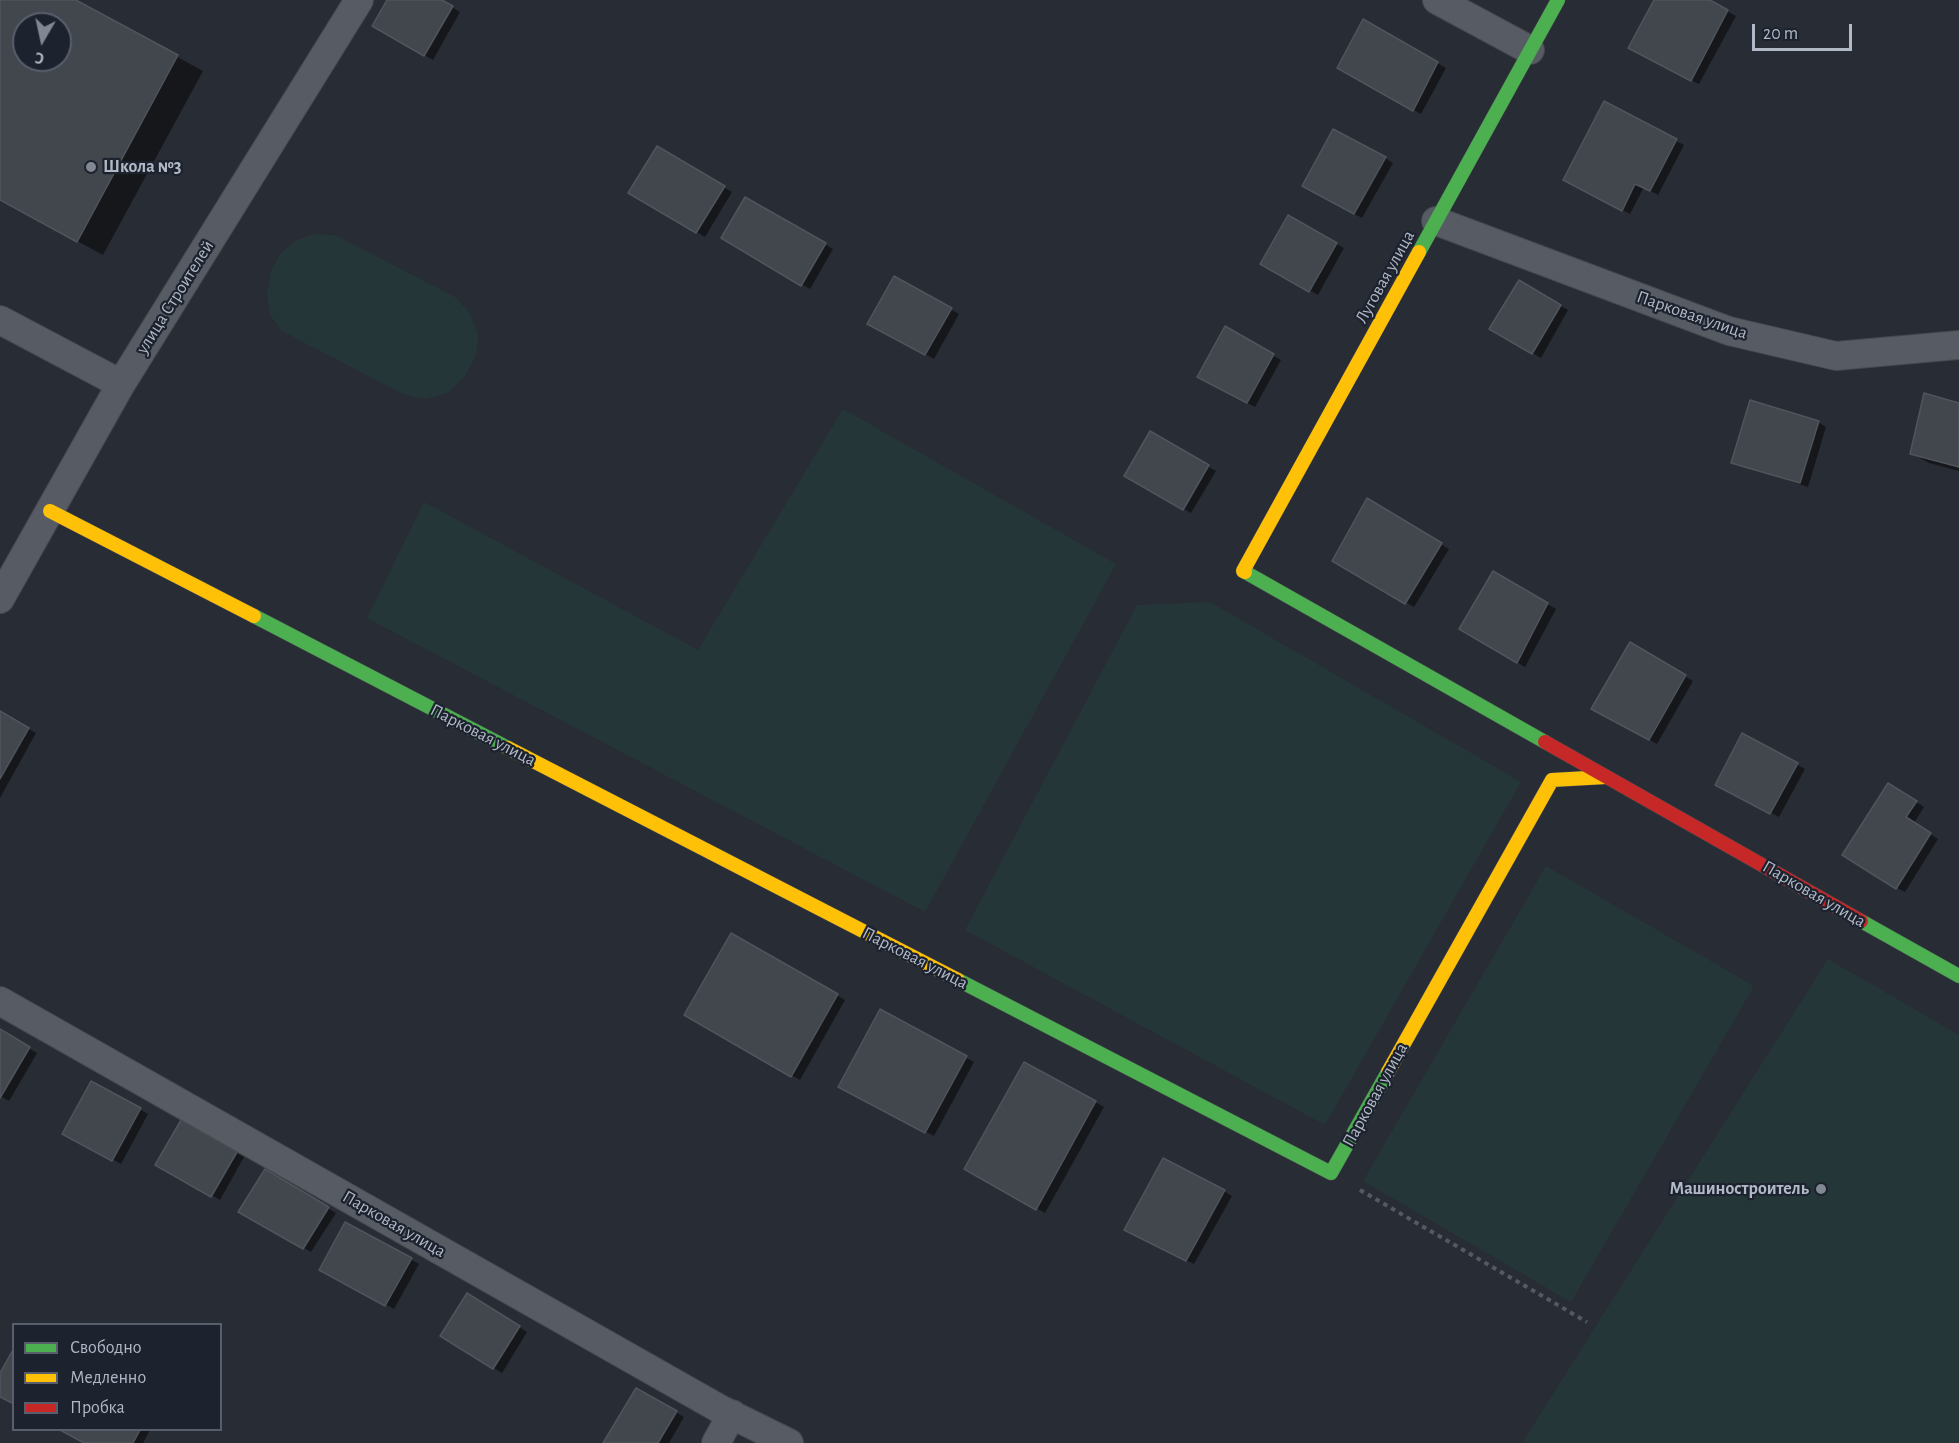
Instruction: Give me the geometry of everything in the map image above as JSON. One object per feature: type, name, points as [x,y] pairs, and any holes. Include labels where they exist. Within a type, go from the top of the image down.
[{"type":"street","name":"улица Строителей","points":[[0,599],[121,384],[359,0]]},
{"type":"street","points":[[1437,0],[1530,50]]},
{"type":"street","name":"Луговая улица","points":[[1244,571],[1558,0]]},
{"type":"street","name":"Парковая улица","points":[[1436,221],[1740,334],[1836,356],[1959,345]]},
{"type":"street","points":[[0,320],[121,384]]},
{"type":"street","name":"Парковая улица","points":[[50,511],[1331,1173],[1552,780],[1606,777]]},
{"type":"street","name":"Парковая улица","points":[[1244,571],[1959,976]]},
{"type":"street","name":"Парковая улица","points":[[0,1001],[709,1403],[789,1443]]},
{"type":"street","points":[[716,1443],[732,1414]]},
{"type":"path","points":[[1331,1173],[1587,1322]]},
{"type":"shaded area","points":[[314,234],[335,235],[455,297],[469,312],[478,334],[476,356],[465,376],[448,393],[426,399],[403,394],[282,331],[270,315],[267,293],[271,271],[280,254],[295,241]]},
{"type":"shaded area","points":[[843,409],[1116,564],[925,912],[367,618],[424,502],[698,650]]},
{"type":"shaded area","points":[[1210,602],[1521,782],[1325,1125],[965,930],[1137,605]]},
{"type":"shaded area","points":[[1546,866],[1754,986],[1571,1302],[1363,1181]]},
{"type":"shaded area","name":"Машиностроитель","points":[[1828,959],[1959,1035],[1959,1443],[1522,1443]]},
{"type":"building","points":[[0,0],[76,0],[178,55],[77,242],[0,200]]},
{"type":"building","points":[[387,0],[442,0],[453,6],[424,56],[372,26]]},
{"type":"building","points":[[1654,0],[1710,0],[1728,10],[1691,81],[1628,48]]},
{"type":"building","points":[[1363,19],[1438,62],[1413,111],[1337,68]]},
{"type":"building","points":[[1604,101],[1677,139],[1650,191],[1635,184],[1622,211],[1563,180]]},
{"type":"building","points":[[1333,129],[1386,157],[1354,214],[1302,186]]},
{"type":"building","points":[[657,146],[725,186],[696,233],[628,193]]},
{"type":"building","points":[[745,197],[826,243],[801,286],[721,238]]},
{"type":"building","points":[[1288,215],[1337,243],[1309,292],[1260,264]]},
{"type":"building","points":[[894,276],[952,308],[925,355],[867,324]]},
{"type":"building","points":[[1519,280],[1561,305],[1532,354],[1489,329]]},
{"type":"building","points":[[1225,326],[1274,354],[1247,403],[1197,377]]},
{"type":"building","points":[[1924,393],[1959,403],[1959,467],[1910,454]]},
{"type":"building","points":[[1750,400],[1819,421],[1800,483],[1731,463]]},
{"type":"building","points":[[1150,431],[1209,465],[1183,510],[1124,476]]},
{"type":"building","points":[[1367,498],[1442,543],[1405,604],[1332,561]]},
{"type":"building","points":[[1493,571],[1548,603],[1517,663],[1459,629]]},
{"type":"building","points":[[1630,642],[1686,675],[1649,740],[1591,709]]},
{"type":"building","points":[[0,711],[29,728],[0,779]]},
{"type":"building","points":[[1742,733],[1798,763],[1770,814],[1715,785]]},
{"type":"building","points":[[1888,783],[1917,801],[1906,817],[1931,833],[1896,889],[1842,855]]},
{"type":"building","points":[[731,933],[838,994],[791,1077],[684,1015]]},
{"type":"building","points":[[880,1009],[967,1056],[925,1133],[838,1087]]},
{"type":"building","points":[[0,1029],[30,1047],[0,1098]]},
{"type":"building","points":[[1024,1062],[1096,1101],[1036,1210],[964,1169]]},
{"type":"building","points":[[91,1081],[141,1108],[112,1161],[62,1134]]},
{"type":"building","points":[[181,1120],[237,1152],[211,1197],[155,1165]]},
{"type":"building","points":[[1163,1158],[1225,1190],[1186,1261],[1124,1230]]},
{"type":"building","points":[[265,1169],[329,1207],[303,1249],[238,1212]]},
{"type":"building","points":[[345,1222],[412,1258],[385,1306],[319,1270]]},
{"type":"building","points":[[467,1293],[520,1326],[493,1369],[440,1336]]},
{"type":"building","points":[[12,1352],[12,1403],[0,1397],[0,1373]]},
{"type":"building","points":[[636,1388],[677,1411],[658,1443],[603,1443]]},
{"type":"building","points":[[62,1431],[139,1431],[133,1443],[84,1443]]},
{"type":"traffic: fast","points":[[1419,252],[1558,0]]},
{"type":"traffic: fast","points":[[1245,572],[1545,742]]},
{"type":"traffic: fast","points":[[254,616],[508,748]]},
{"type":"traffic: fast","points":[[1861,921],[1959,976]]},
{"type":"traffic: fast","points":[[958,980],[1331,1173],[1388,1072]]},
{"type":"traffic: slow","points":[[1245,572],[1243,571],[1419,252]]},
{"type":"traffic: slow","points":[[50,511],[254,616]]},
{"type":"traffic: slow","points":[[508,748],[958,980]]},
{"type":"traffic: slow","points":[[1388,1072],[1552,780],[1606,777]]},
{"type":"traffic: jam","points":[[1545,742],[1861,921]]},
{"type":"place","name":"Школа №3","points":[[91,167]]},
{"type":"place","name":"Машиностроитель","points":[[1821,1189]]}]
